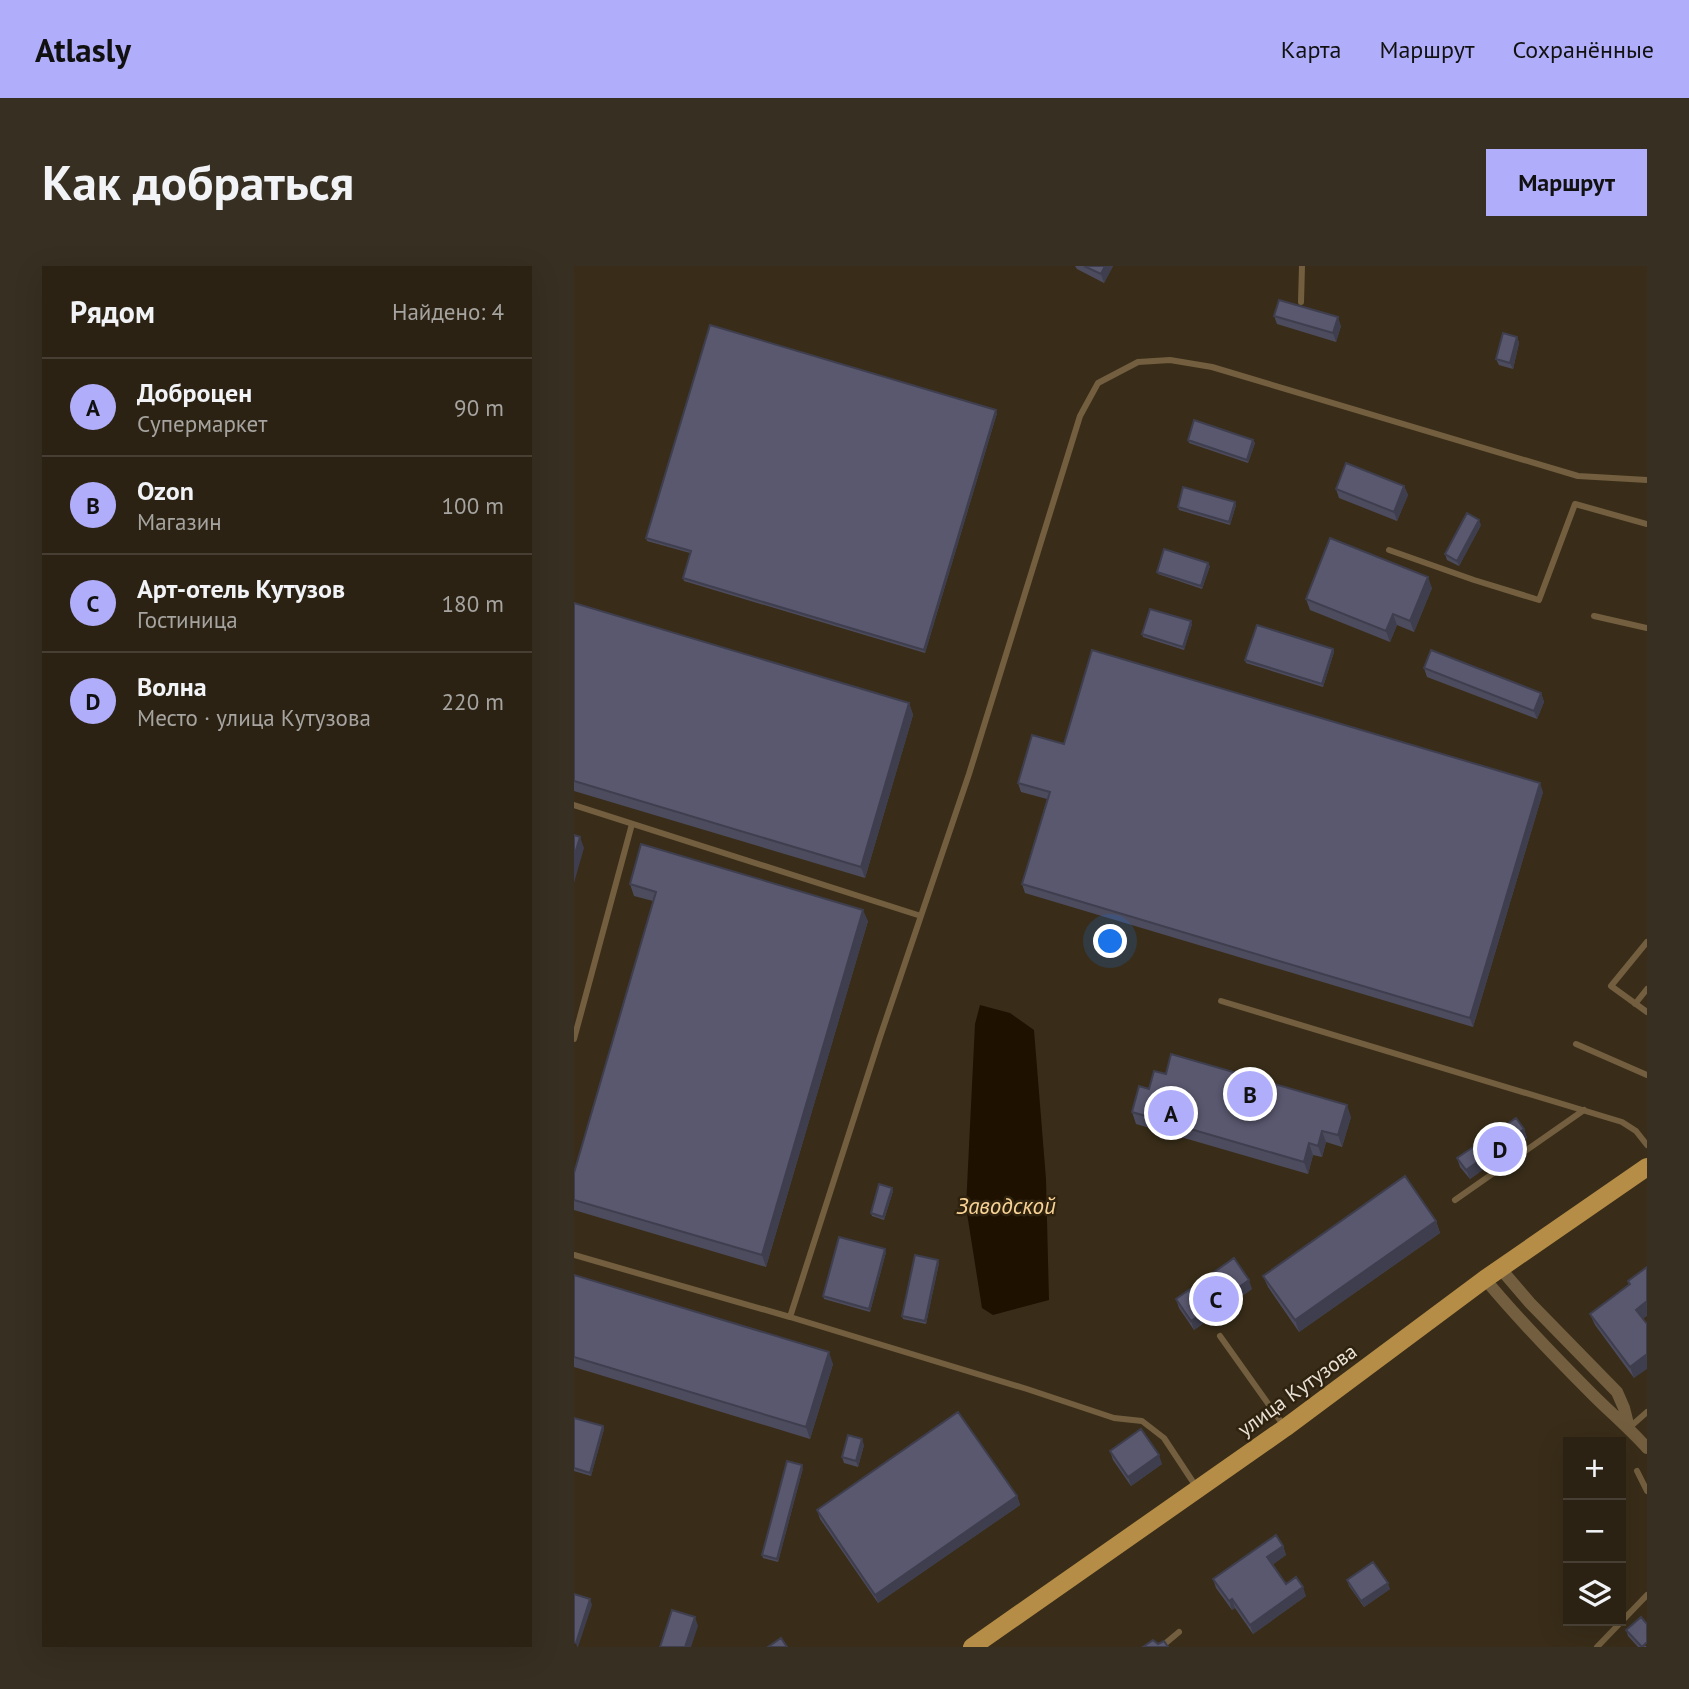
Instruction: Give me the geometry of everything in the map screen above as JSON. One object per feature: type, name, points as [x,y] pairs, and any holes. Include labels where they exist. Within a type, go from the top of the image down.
[{"type":"main road","name":"улица Кутузова","points":[[972,1647],[1198,1490],[1500,1268],[1647,1167]]},
{"type":"street","points":[[1500,1268],[1530,1303],[1617,1392],[1629,1429]]},
{"type":"street","points":[[1485,1279],[1566,1367],[1647,1448]]},
{"type":"lane","points":[[1301,302],[1302,266]]},
{"type":"lane","points":[[790,1317],[968,774],[1080,416],[1098,383],[1138,362],[1170,360],[1202,365],[1578,476],[1647,480]]},
{"type":"lane","points":[[1389,550],[1539,600],[1575,504],[1647,524]]},
{"type":"lane","points":[[1594,616],[1647,628]]},
{"type":"lane","points":[[574,805],[921,916]]},
{"type":"lane","points":[[574,1039],[632,824]]},
{"type":"lane","points":[[1647,942],[1611,986],[1647,1012]]},
{"type":"lane","points":[[1635,1004],[1647,989]]},
{"type":"lane","points":[[1221,1001],[1622,1122],[1636,1131],[1647,1145]]},
{"type":"lane","points":[[1576,1044],[1647,1075]]},
{"type":"lane","points":[[1455,1200],[1584,1110]]},
{"type":"lane","points":[[574,1255],[790,1317],[1114,1418],[1142,1421],[1164,1438],[1198,1490]]},
{"type":"lane","points":[[1220,1336],[1285,1428]]},
{"type":"lane","points":[[1629,1429],[1647,1412]]},
{"type":"lane","points":[[1637,1471],[1647,1491]]},
{"type":"lane","points":[[1597,1647],[1647,1595]]},
{"type":"lane","points":[[1161,1647],[1180,1632]]},
{"type":"water","name":"Заводской","points":[[980,1005],[1010,1013],[1034,1030],[1046,1179],[1049,1300],[993,1315],[982,1308],[966,1207],[975,1024]]},
{"type":"building","points":[[1084,266],[1105,266],[1101,274]]},
{"type":"building","points":[[1279,300],[1338,317],[1333,333],[1274,316]]},
{"type":"building","points":[[710,325],[996,410],[924,650],[683,578],[691,551],[646,538]]},
{"type":"building","points":[[1503,333],[1517,337],[1510,363],[1496,359]]},
{"type":"building","points":[[1194,420],[1253,440],[1247,460],[1188,440]]},
{"type":"building","points":[[1346,463],[1404,486],[1394,512],[1336,489]]},
{"type":"building","points":[[1183,487],[1235,502],[1229,522],[1178,507]]},
{"type":"building","points":[[1467,513],[1479,520],[1457,561],[1445,554]]},
{"type":"building","points":[[1330,538],[1428,577],[1410,621],[1393,614],[1386,631],[1306,599]]},
{"type":"building","points":[[1164,549],[1208,563],[1201,586],[1157,572]]},
{"type":"building","points":[[574,603],[909,703],[861,867],[574,781]]},
{"type":"building","points":[[1150,609],[1191,621],[1183,647],[1142,634]]},
{"type":"building","points":[[1257,625],[1333,649],[1322,684],[1245,660]]},
{"type":"building","points":[[1092,650],[1540,783],[1470,1018],[1022,884],[1050,792],[1018,783],[1032,735],[1064,744]]},
{"type":"building","points":[[1431,650],[1541,693],[1534,711],[1424,668]]},
{"type":"building","points":[[574,835],[580,837],[574,857]]},
{"type":"building","points":[[641,844],[863,910],[762,1255],[574,1200],[574,1173],[656,892],[630,884]]},
{"type":"building","points":[[1171,1054],[1347,1105],[1338,1135],[1322,1131],[1318,1146],[1309,1143],[1304,1162],[1132,1112],[1139,1086],[1149,1089],[1154,1071],[1166,1074]]},
{"type":"building","points":[[1516,1118],[1524,1129],[1466,1170],[1457,1158]]},
{"type":"building","points":[[1405,1176],[1436,1221],[1295,1320],[1263,1276]]},
{"type":"building","points":[[879,1184],[892,1188],[883,1217],[871,1213]]},
{"type":"building","points":[[839,1237],[885,1249],[869,1309],[823,1296]]},
{"type":"building","points":[[915,1255],[938,1260],[925,1321],[902,1316]]},
{"type":"building","points":[[1234,1258],[1249,1280],[1191,1321],[1176,1299]]},
{"type":"building","points":[[1647,1267],[1647,1301],[1636,1310],[1647,1324],[1647,1354],[1630,1367],[1590,1314],[1630,1284],[1628,1281]]},
{"type":"building","points":[[574,1275],[829,1352],[806,1427],[574,1357]]},
{"type":"building","points":[[958,1412],[1017,1496],[875,1595],[817,1510]]},
{"type":"building","points":[[574,1418],[603,1426],[590,1473],[574,1468]]},
{"type":"building","points":[[1141,1429],[1159,1455],[1128,1477],[1110,1451]]},
{"type":"building","points":[[848,1435],[862,1439],[856,1461],[842,1457]]},
{"type":"building","points":[[787,1461],[802,1465],[777,1559],[762,1555]]},
{"type":"building","points":[[1276,1535],[1283,1546],[1267,1557],[1286,1584],[1296,1577],[1303,1587],[1250,1625],[1232,1599],[1229,1601],[1213,1579]]},
{"type":"building","points":[[1373,1562],[1388,1583],[1361,1601],[1347,1580]]},
{"type":"building","points":[[574,1594],[590,1599],[576,1643],[574,1642]]},
{"type":"building","points":[[672,1610],[695,1617],[685,1647],[660,1647]]},
{"type":"building","points":[[1641,1617],[1647,1624],[1647,1642],[1642,1647],[1626,1630]]},
{"type":"building","points":[[781,1638],[787,1647],[768,1647]]},
{"type":"building","points":[[1153,1640],[1158,1644],[1164,1641],[1168,1647],[1143,1647]]},
{"type":"place","name":"Ozon","points":[[1250,1094]]},
{"type":"place","name":"Доброцен","points":[[1171,1113]]},
{"type":"place","name":"Волна","points":[[1500,1149]]},
{"type":"place","name":"Арт-отель Кутузов","points":[[1216,1299]]}]
